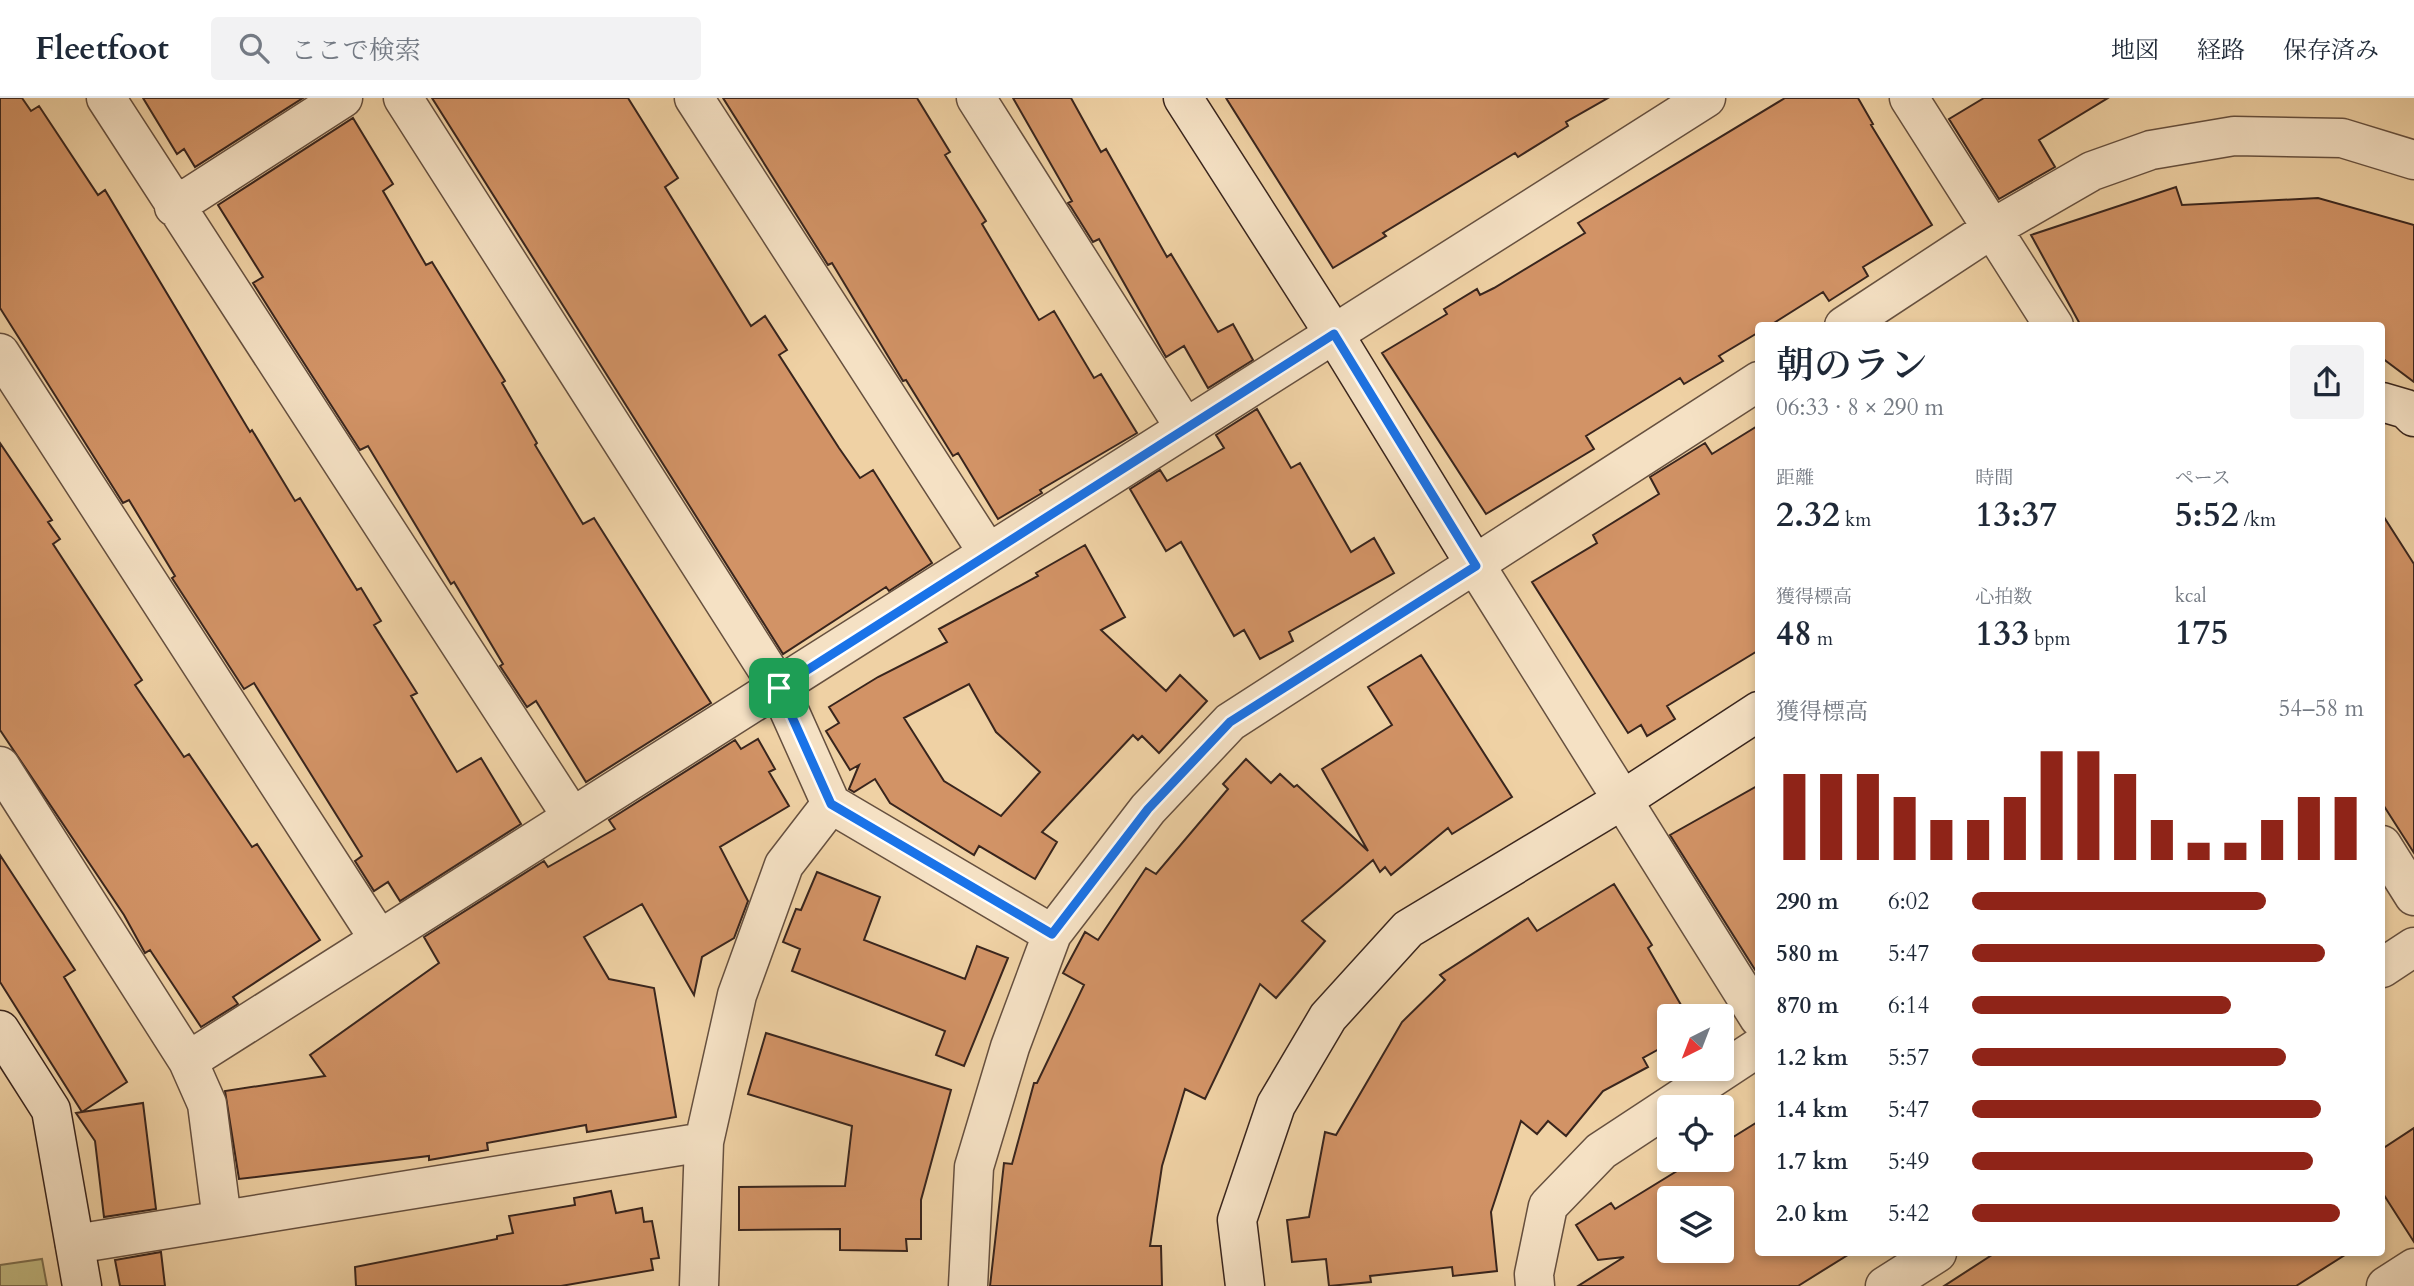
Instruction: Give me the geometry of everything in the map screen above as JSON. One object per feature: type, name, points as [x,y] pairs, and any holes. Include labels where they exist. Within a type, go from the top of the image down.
[{"type":"street","points":[[106,98],[174,207],[572,817]]},
{"type":"street","points":[[174,207],[343,98]]},
{"type":"street","points":[[403,98],[779,688],[831,804],[1052,934]]},
{"type":"street","points":[[694,98],[988,553]]},
{"type":"street","points":[[976,98],[1185,428]]},
{"type":"street","points":[[1183,98],[1334,334],[1755,1012]]},
{"type":"street","points":[[188,1061],[1706,98]]},
{"type":"street","points":[[1909,98],[2052,322]]},
{"type":"street","points":[[1850,322],[1993,228],[2092,171],[2151,150],[2234,136],[2342,138],[2414,160]]},
{"type":"street","points":[[0,353],[379,939]]},
{"type":"street","points":[[968,1286],[974,1167],[1010,1046],[1052,934],[1148,809],[1230,722],[1476,566],[1755,384]]},
{"type":"street","points":[[2385,403],[2406,409],[2414,417]]},
{"type":"street","points":[[1245,1286],[1237,1220],[1276,1105],[1328,1017],[1408,929],[1624,799],[1755,714]]},
{"type":"street","points":[[0,766],[188,1061],[207,1104],[222,1220]]},
{"type":"street","points":[[699,1286],[704,1142],[737,995],[784,865],[831,804]]},
{"type":"street","points":[[2385,850],[2414,896]]},
{"type":"street","points":[[2385,966],[2414,947]]},
{"type":"street","points":[[0,1030],[51,1110],[82,1286]]},
{"type":"street","points":[[1535,1286],[1534,1274],[1548,1206],[1601,1151],[1755,1050]]},
{"type":"street","points":[[75,1244],[704,1142]]},
{"type":"street","points":[[1885,1286],[1927,1264]]},
{"type":"street","points":[[2386,1286],[2414,1268]]},
{"type":"shaded area","points":[[42,1259],[47,1286],[0,1286],[0,1265]]},
{"type":"building","points":[[0,98],[22,98],[31,111],[39,106],[98,195],[105,190],[250,432],[252,430],[295,501],[300,498],[357,590],[361,588],[381,621],[374,625],[417,693],[411,696],[457,772],[481,758],[521,824],[400,901],[388,882],[374,891],[355,861],[362,856],[254,683],[244,689],[172,578],[175,576],[129,500],[123,503],[0,308]]},
{"type":"building","points":[[143,98],[303,98],[195,167],[184,149],[177,154]]},
{"type":"building","points":[[432,98],[628,98],[678,178],[665,187],[751,326],[765,316],[787,350],[779,355],[839,448],[860,478],[873,470],[932,563],[889,591],[886,587],[783,654]]},
{"type":"building","points":[[723,98],[917,98],[950,152],[945,155],[986,221],[982,224],[1039,320],[1054,311],[1094,378],[1101,374],[1137,433],[1040,490],[1042,493],[998,519],[958,453],[953,456],[906,380],[903,381],[832,263],[828,265]]},
{"type":"building","points":[[1013,98],[1071,98],[1101,152],[1106,149],[1167,257],[1171,254],[1218,332],[1233,324],[1253,360],[1208,388],[1184,346],[1166,357],[1099,239],[1093,242],[1068,203],[1072,201]]},
{"type":"building","points":[[1226,98],[1608,98],[1566,122],[1568,126],[1518,157],[1515,153],[1383,233],[1386,236],[1333,268]]},
{"type":"building","points":[[1785,98],[1858,98],[1873,124],[1871,125],[1932,225],[1863,267],[1868,276],[1829,301],[1823,292],[1775,322],[1755,322],[1755,334],[1719,356],[1723,361],[1684,384],[1680,378],[1586,436],[1594,449],[1486,514],[1382,353],[1447,314],[1444,309],[1477,289],[1480,295],[1494,288],[1585,233],[1578,223]]},
{"type":"building","points":[[1984,98],[2108,98],[2039,140],[2055,167],[1999,199],[1949,119]]},
{"type":"building","points":[[353,118],[393,184],[383,191],[426,265],[432,262],[505,381],[502,383],[537,443],[535,445],[583,524],[594,518],[711,703],[586,782],[536,701],[527,707],[500,666],[503,664],[454,582],[451,584],[368,446],[360,450],[282,329],[253,283],[263,277],[218,205]]},
{"type":"building","points":[[2176,187],[2182,205],[2318,198],[2414,225],[2414,382],[2385,360],[2385,322],[2079,322],[2031,235]]},
{"type":"building","points":[[1257,409],[1291,468],[1300,463],[1351,552],[1374,538],[1394,573],[1289,632],[1293,641],[1260,659],[1244,630],[1234,636],[1181,542],[1166,551],[1130,489],[1160,470],[1167,481],[1224,448],[1216,435]]},
{"type":"building","points":[[1755,427],[1755,652],[1667,706],[1675,719],[1647,736],[1641,725],[1628,733],[1532,582],[1597,543],[1593,535],[1659,494],[1650,477],[1705,443],[1712,454]]},
{"type":"building","points":[[0,443],[52,520],[48,522],[60,539],[53,544],[142,680],[135,685],[184,757],[189,754],[252,847],[257,844],[320,940],[233,997],[238,1004],[201,1027],[150,950],[145,953],[124,915],[0,730]]},
{"type":"building","points":[[2385,519],[2414,564],[2414,853],[2385,808]]},
{"type":"building","points":[[1085,545],[1125,617],[1101,630],[1166,691],[1180,675],[1207,701],[1159,753],[1142,736],[1138,740],[1133,735],[1042,832],[1057,842],[1035,879],[979,846],[974,855],[890,803],[875,779],[854,792],[849,789],[859,765],[850,770],[826,731],[839,723],[829,707],[878,677],[947,642],[939,629],[1038,576],[1036,573]],"holes":[[[969,684],[996,732],[1040,772],[1001,816],[944,781],[904,718]]]},
{"type":"building","points":[[1421,655],[1512,797],[1452,834],[1448,828],[1391,875],[1385,867],[1380,872],[1373,860],[1302,921],[1325,941],[1276,998],[1260,984],[1205,1099],[1185,1089],[1162,1166],[1150,1246],[1161,1246],[1162,1286],[990,1286],[1004,1163],[1012,1164],[1034,1083],[1037,1083],[1084,985],[1063,973],[1085,932],[1098,940],[1146,868],[1156,874],[1228,789],[1223,784],[1246,759],[1271,783],[1280,774],[1294,787],[1297,785],[1368,851],[1322,769],[1392,725],[1368,687]]},
{"type":"building","points":[[758,739],[775,769],[769,772],[789,806],[720,847],[748,901],[734,938],[702,957],[694,995],[642,904],[584,937],[609,979],[654,988],[676,1117],[587,1132],[586,1125],[487,1143],[488,1150],[429,1160],[429,1156],[239,1179],[225,1091],[325,1076],[310,1055],[439,963],[424,937],[544,861],[548,867],[615,829],[609,820],[735,740],[741,749]]},
{"type":"building","points":[[1755,787],[1755,970],[1670,835]]},
{"type":"building","points":[[0,855],[75,970],[64,977],[127,1082],[82,1112],[0,982]]},
{"type":"building","points":[[817,872],[880,897],[864,940],[965,979],[977,946],[1008,958],[964,1066],[936,1055],[945,1031],[792,971],[800,949],[783,942],[796,909],[801,910]]},
{"type":"building","points":[[1614,884],[1652,945],[1648,948],[1680,1004],[1657,1004],[1657,1050],[1643,1058],[1648,1067],[1603,1091],[1566,1136],[1548,1121],[1537,1134],[1521,1121],[1491,1212],[1497,1271],[1453,1276],[1452,1267],[1370,1276],[1371,1282],[1329,1286],[1326,1259],[1292,1262],[1287,1220],[1309,1217],[1325,1132],[1336,1135],[1402,1022],[1445,980],[1440,975],[1528,918],[1537,931]]},
{"type":"building","points":[[766,1033],[951,1090],[921,1200],[921,1239],[906,1239],[907,1251],[840,1250],[840,1229],[739,1230],[739,1187],[845,1186],[852,1126],[748,1094]]},
{"type":"building","points":[[143,1103],[156,1209],[104,1217],[95,1141],[76,1113]]},
{"type":"building","points":[[1755,1123],[1755,1256],[1846,1256],[1798,1286],[1578,1286],[1624,1257],[1598,1260],[1576,1225],[1611,1203],[1615,1209],[1675,1172],[1734,1172],[1734,1137]]},
{"type":"building","points":[[2414,1128],[2414,1242],[2385,1197],[2385,1147]]},
{"type":"building","points":[[611,1191],[616,1213],[642,1208],[644,1222],[652,1221],[659,1258],[651,1259],[653,1270],[561,1286],[356,1286],[355,1267],[497,1239],[497,1236],[513,1233],[509,1216],[575,1205],[574,1198]]},
{"type":"building","points":[[161,1252],[165,1286],[120,1286],[115,1260]]},
{"type":"building","points":[[1990,1256],[2343,1256],[2296,1286],[1944,1286]]},
{"type":"route","points":[[1334,334],[1476,566],[1230,722],[1148,809],[1052,934],[831,804],[779,688],[1334,334]]}]
